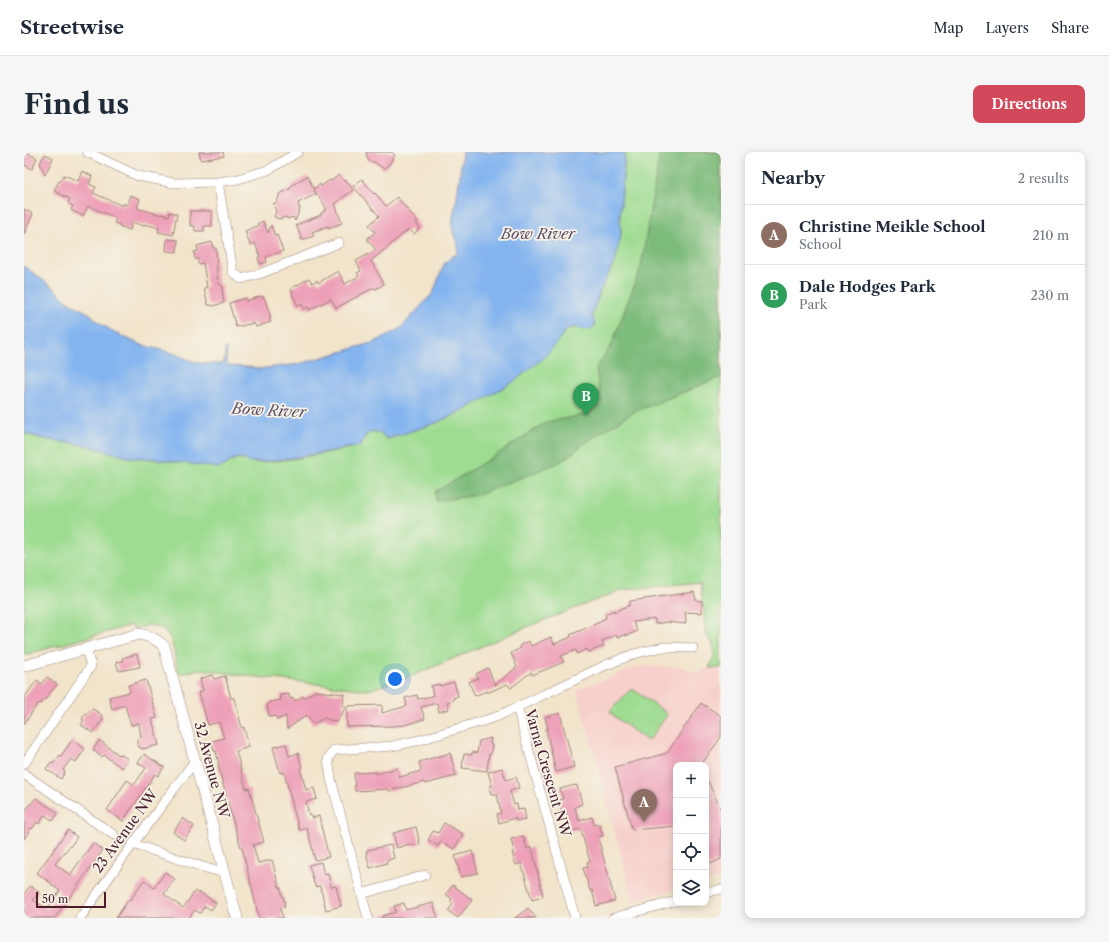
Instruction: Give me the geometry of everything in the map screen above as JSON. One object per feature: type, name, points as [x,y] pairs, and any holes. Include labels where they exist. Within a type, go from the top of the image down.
[{"type":"street","points":[[87,152],[97,154],[138,176],[174,183],[218,182],[238,179],[268,170],[298,152]]},
{"type":"street","points":[[218,182],[233,272],[241,279],[259,274],[339,243]]},
{"type":"street","name":"32 Avenue NW","points":[[86,649],[140,634],[150,636],[164,646],[237,918]]},
{"type":"street","points":[[517,707],[593,671],[634,654],[663,647],[693,648]]},
{"type":"street","points":[[24,666],[86,649],[91,666],[24,764]]},
{"type":"street","name":"Varna Crescent NW","points":[[368,918],[331,779],[328,759],[334,750],[392,746],[420,740],[496,717],[517,707],[575,918]]},
{"type":"street","name":"23 Avenue NW","points":[[80,918],[194,762]]},
{"type":"street","points":[[24,774],[114,835]]},
{"type":"street","points":[[133,844],[225,873]]},
{"type":"street","points":[[362,894],[425,875]]},
{"type":"street","points":[[709,892],[721,889]]},
{"type":"street","points":[[613,918],[673,902]]},
{"type":"shaded area","points":[[639,666],[682,667],[696,673],[709,668],[721,668],[721,878],[709,881],[709,762],[673,762],[673,891],[633,901],[577,690]]},
{"type":"green space","points":[[625,152],[721,152],[721,668],[709,668],[715,654],[712,642],[706,633],[700,582],[622,590],[527,627],[412,676],[368,690],[200,669],[179,674],[171,639],[164,629],[150,625],[133,629],[132,625],[24,655],[24,433],[43,439],[85,445],[128,457],[226,465],[236,459],[263,462],[312,456],[360,446],[365,436],[372,431],[380,433],[387,439],[436,423],[468,408],[570,328],[576,327],[589,330],[595,325],[592,315],[593,311],[621,235],[620,216]]},
{"type":"green space","points":[[660,152],[721,152],[721,377],[632,413],[595,436],[560,462],[478,495],[436,501],[435,492],[496,455],[546,422],[588,414],[601,403],[596,368],[612,344],[641,267]]},
{"type":"green space","points":[[630,690],[634,690],[667,715],[650,739],[646,740],[610,713]]},
{"type":"water","name":"Bow River","points":[[462,152],[625,152],[620,216],[621,235],[615,261],[600,291],[593,311],[592,315],[595,325],[594,328],[589,330],[573,327],[566,330],[547,355],[513,382],[468,408],[436,423],[387,439],[380,433],[372,431],[365,436],[360,446],[262,462],[248,462],[238,458],[219,468],[155,459],[128,457],[85,445],[43,439],[24,433],[24,266],[52,287],[67,301],[92,315],[107,328],[142,345],[202,363],[222,364],[225,358],[225,348],[227,349],[226,361],[228,366],[258,369],[299,364],[375,342],[401,328],[433,293],[444,264],[451,257],[457,254],[458,245],[453,234],[452,225]]},
{"type":"building","points":[[24,152],[37,158],[32,169],[24,165]]},
{"type":"building","points":[[199,152],[223,152],[224,156],[201,160]]},
{"type":"building","points":[[366,152],[391,152],[395,155],[384,169],[368,160]]},
{"type":"building","points":[[45,154],[53,158],[45,175],[40,163]]},
{"type":"building","points":[[82,171],[92,176],[89,184],[96,187],[93,193],[123,206],[124,203],[127,205],[130,195],[140,199],[137,208],[161,215],[169,216],[170,212],[177,214],[173,235],[158,232],[159,228],[145,224],[144,226],[132,222],[130,230],[114,223],[116,218],[88,206],[83,216],[71,210],[73,206],[68,203],[70,199],[54,191],[64,175],[78,181]]},
{"type":"building","points":[[339,175],[345,182],[346,180],[353,190],[335,204],[342,223],[312,232],[314,236],[302,240],[296,225],[321,215],[321,213],[325,211],[324,210],[327,209],[314,190],[316,194],[298,203],[300,209],[295,221],[293,217],[279,219],[274,217],[276,211],[273,204],[277,202],[279,194],[290,189],[292,185],[307,176],[314,189],[320,184],[321,186]]},
{"type":"building","points":[[362,179],[386,206],[397,197],[418,222],[416,223],[420,228],[414,234],[409,229],[371,261],[384,284],[376,289],[373,288],[336,308],[331,299],[309,310],[308,307],[304,309],[302,304],[298,306],[291,289],[309,278],[312,283],[317,280],[318,283],[338,271],[345,284],[359,276],[357,273],[361,271],[356,261],[376,250],[367,239],[375,232],[369,225],[379,216],[353,186]]},
{"type":"building","points":[[24,209],[33,214],[24,234]]},
{"type":"building","points":[[190,211],[212,211],[212,226],[204,226],[204,231],[195,231],[195,226],[190,226]]},
{"type":"building","points":[[263,221],[268,233],[271,225],[275,236],[277,235],[283,251],[266,257],[267,262],[260,264],[258,257],[260,257],[255,243],[250,245],[245,231],[258,226],[257,224]]},
{"type":"building","points":[[167,239],[178,240],[177,252],[166,251]]},
{"type":"building","points":[[212,242],[213,248],[216,248],[216,271],[219,284],[223,287],[224,303],[212,306],[208,305],[204,288],[207,287],[203,263],[198,264],[198,259],[195,259],[194,252],[198,251],[197,246]]},
{"type":"building","points":[[261,296],[264,297],[271,322],[256,327],[254,323],[236,327],[229,303],[246,298],[246,301]]},
{"type":"building","points":[[694,592],[696,600],[702,601],[702,613],[685,612],[685,624],[667,622],[655,624],[655,619],[633,622],[637,631],[617,638],[616,635],[602,641],[604,646],[589,652],[587,649],[577,654],[576,650],[561,656],[564,662],[532,675],[531,672],[511,688],[507,684],[487,693],[486,691],[475,696],[469,682],[478,678],[476,674],[488,668],[495,685],[517,667],[511,653],[521,648],[520,645],[529,641],[531,646],[551,637],[554,644],[571,637],[570,635],[600,622],[606,618],[605,614],[630,605],[630,601]]},
{"type":"building","points":[[137,654],[140,667],[119,671],[116,662],[123,661],[122,658]]},
{"type":"building","points":[[212,675],[214,679],[225,676],[231,698],[234,698],[242,728],[244,727],[249,747],[236,751],[246,789],[249,788],[264,842],[253,845],[258,863],[272,860],[285,903],[285,907],[280,908],[283,918],[259,918],[242,848],[231,814],[218,765],[216,751],[214,751],[212,741],[224,738],[219,722],[208,725],[199,692],[203,691],[200,679]]},
{"type":"building","points":[[47,677],[57,684],[45,700],[44,699],[41,704],[40,703],[37,705],[24,724],[24,698],[37,680],[42,684]]},
{"type":"building","points":[[146,680],[157,718],[152,719],[159,745],[142,749],[138,746],[138,739],[141,738],[139,723],[131,725],[125,705],[112,709],[109,697],[130,692],[128,685]]},
{"type":"building","points":[[454,682],[458,696],[453,698],[454,700],[447,702],[449,709],[439,712],[437,703],[421,707],[425,719],[401,726],[347,727],[347,706],[382,705],[382,713],[407,706],[405,698],[417,695],[418,699],[433,696],[431,686],[440,684],[440,686]]},
{"type":"building","points":[[315,691],[344,694],[343,706],[346,706],[337,722],[325,718],[313,724],[307,715],[287,729],[286,716],[277,720],[276,716],[269,716],[267,705],[269,702],[281,700],[280,695],[289,694],[290,699],[293,698],[295,701],[303,696],[304,698]]},
{"type":"building","points":[[701,703],[721,716],[721,737],[703,762],[673,762],[673,826],[632,830],[615,767],[667,753]]},
{"type":"building","points":[[93,709],[102,715],[103,719],[93,733],[81,725],[84,720],[82,719],[86,713],[87,714]]},
{"type":"building","points":[[560,713],[574,767],[556,772],[546,729],[548,729],[545,717]]},
{"type":"building","points":[[491,738],[491,754],[489,754],[487,771],[462,768],[464,754],[472,755],[472,752],[477,753],[479,741]]},
{"type":"building","points":[[72,740],[85,749],[76,762],[71,759],[63,770],[65,772],[61,779],[46,769],[51,762],[53,764],[60,755],[61,756]]},
{"type":"building","points":[[99,740],[119,755],[120,754],[128,759],[122,768],[104,755],[102,757],[93,750]]},
{"type":"building","points":[[286,744],[289,756],[298,753],[302,767],[300,768],[306,790],[314,788],[317,799],[306,802],[309,815],[311,815],[312,818],[319,816],[329,857],[315,860],[307,828],[299,830],[284,772],[280,773],[273,747]]},
{"type":"building","points":[[450,753],[456,776],[389,791],[388,789],[355,791],[354,773],[376,772],[376,774],[397,768],[400,777],[421,771],[419,762]]},
{"type":"building","points":[[144,754],[164,767],[158,776],[155,774],[123,821],[107,810],[127,780],[134,785],[146,768],[138,763]]},
{"type":"building","points":[[502,768],[506,780],[516,777],[519,788],[510,791],[514,805],[517,804],[518,810],[524,809],[526,819],[516,821],[515,818],[499,823],[497,814],[501,813],[497,794],[491,794],[489,787],[492,786],[488,772]]},
{"type":"building","points":[[709,784],[721,810],[721,859],[709,865]]},
{"type":"building","points":[[577,785],[582,804],[575,807],[579,821],[592,817],[594,825],[599,824],[603,836],[598,837],[615,901],[596,906],[592,890],[590,891],[583,868],[588,867],[587,862],[590,861],[581,831],[580,829],[571,831],[566,811],[562,812],[558,800],[563,799],[560,789]]},
{"type":"building","points":[[36,798],[58,813],[53,821],[45,815],[39,824],[37,822],[32,829],[31,828],[24,839],[24,812]]},
{"type":"building","points":[[183,818],[194,826],[184,840],[173,832]]},
{"type":"building","points":[[444,823],[463,834],[454,849],[441,841],[438,846],[428,840],[433,831],[438,833]]},
{"type":"building","points":[[416,827],[420,844],[410,846],[409,844],[397,848],[393,833]]},
{"type":"building","points":[[68,830],[77,837],[55,864],[70,875],[93,843],[103,850],[55,918],[24,918],[24,894],[30,886],[39,892],[33,900],[47,909],[60,891],[37,873]]},
{"type":"building","points":[[523,836],[527,849],[532,847],[543,897],[532,900],[521,863],[516,865],[512,852],[514,852],[511,839]]},
{"type":"building","points":[[391,845],[394,858],[386,861],[387,863],[370,868],[366,852],[367,850]]},
{"type":"building","points":[[472,851],[478,873],[461,877],[455,856]]},
{"type":"building","points":[[321,862],[324,874],[328,873],[331,887],[336,886],[341,906],[326,910],[320,886],[315,887],[309,865]]},
{"type":"building","points":[[165,872],[175,879],[164,894],[183,908],[195,891],[199,894],[200,892],[216,903],[211,910],[205,906],[200,913],[195,910],[189,918],[116,918],[144,880],[154,888]]},
{"type":"building","points":[[453,885],[472,900],[458,918],[448,911],[453,904],[450,902],[452,899],[446,894]]},
{"type":"building","points":[[404,903],[406,910],[433,903],[438,918],[382,918],[382,916],[396,912],[394,906]]},
{"type":"building","points":[[528,908],[536,918],[515,918]]},
{"type":"place","name":"Dale Hodges Park","points":[[586,416]]},
{"type":"place","name":"Christine Meikle School","points":[[644,822]]}]
